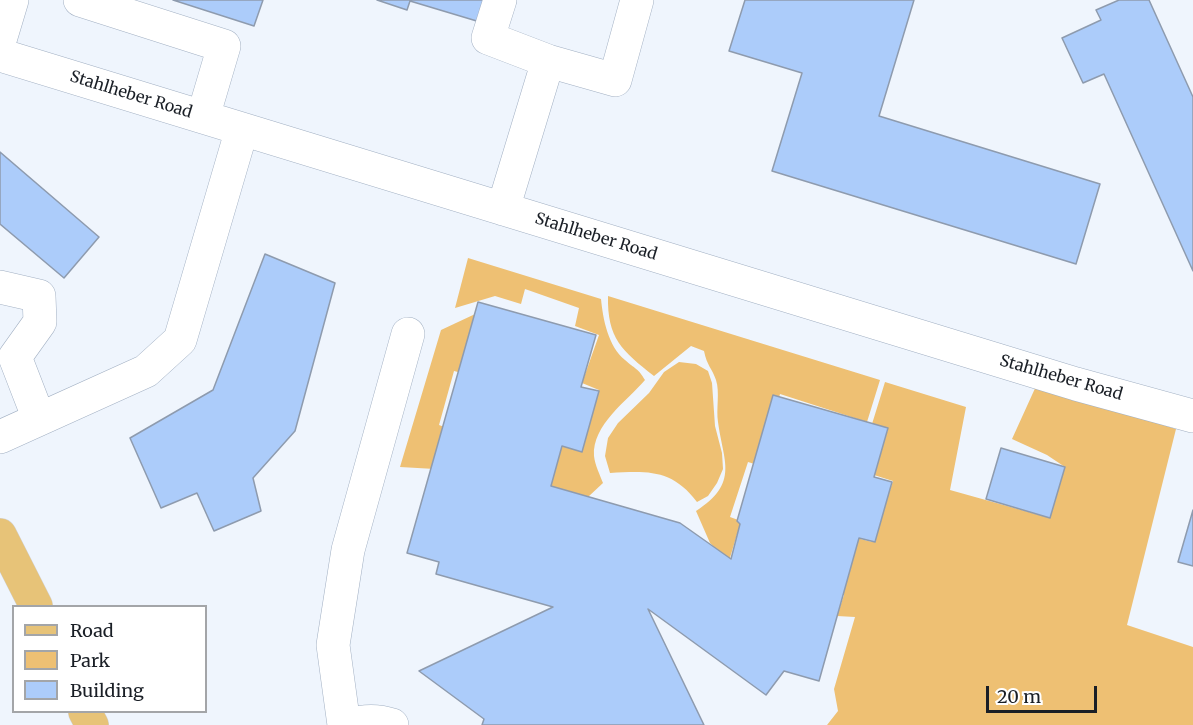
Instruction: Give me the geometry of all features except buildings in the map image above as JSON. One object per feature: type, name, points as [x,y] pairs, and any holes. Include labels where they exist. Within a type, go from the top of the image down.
[{"type":"main road","points":[[0,535],[35,605]]},
{"type":"street","points":[[0,40],[12,0]]},
{"type":"street","points":[[80,0],[224,46],[203,117]]},
{"type":"street","points":[[500,0],[488,38],[548,61],[615,80],[637,0]]},
{"type":"street","name":"Stahlheber Road","points":[[0,55],[1076,384],[1193,416]]},
{"type":"street","points":[[503,209],[548,61]]},
{"type":"street","points":[[0,437],[146,371],[180,340],[243,129]]},
{"type":"street","points":[[0,287],[39,296],[40,322],[15,357],[39,419]]},
{"type":"street","points":[[344,725],[333,645],[348,550],[408,334]]},
{"type":"street","points":[[350,725],[363,721],[381,721],[392,725]]},
{"type":"green space","points":[[468,258],[601,299],[610,340],[619,354],[645,380],[612,414],[599,434],[594,456],[603,483],[588,497],[545,504],[562,446],[580,449],[599,390],[582,383],[599,335],[575,326],[579,308],[525,289],[521,304],[495,296],[455,308]]},
{"type":"green space","points":[[608,296],[880,380],[867,422],[780,394],[761,466],[748,462],[730,517],[741,521],[729,561],[710,543],[696,511],[719,491],[724,481],[725,471],[718,417],[717,385],[704,351],[691,346],[654,376],[633,359],[619,342],[610,323]]},
{"type":"green space","points":[[488,308],[466,374],[454,371],[439,425],[447,428],[435,469],[400,467],[441,330]]},
{"type":"green space","points":[[679,362],[696,364],[708,371],[712,383],[715,426],[722,453],[723,469],[717,483],[708,496],[697,502],[678,483],[658,474],[610,473],[605,456],[608,438],[618,423],[649,393],[664,372]]},
{"type":"green space","points":[[885,382],[966,407],[950,490],[1050,518],[1065,467],[1047,455],[1012,439],[1037,384],[1176,429],[1127,625],[1193,647],[1193,725],[827,725],[838,711],[834,689],[855,617],[837,616],[844,595],[836,593],[853,537],[872,542],[893,481],[874,475],[888,429],[872,424]]}]
